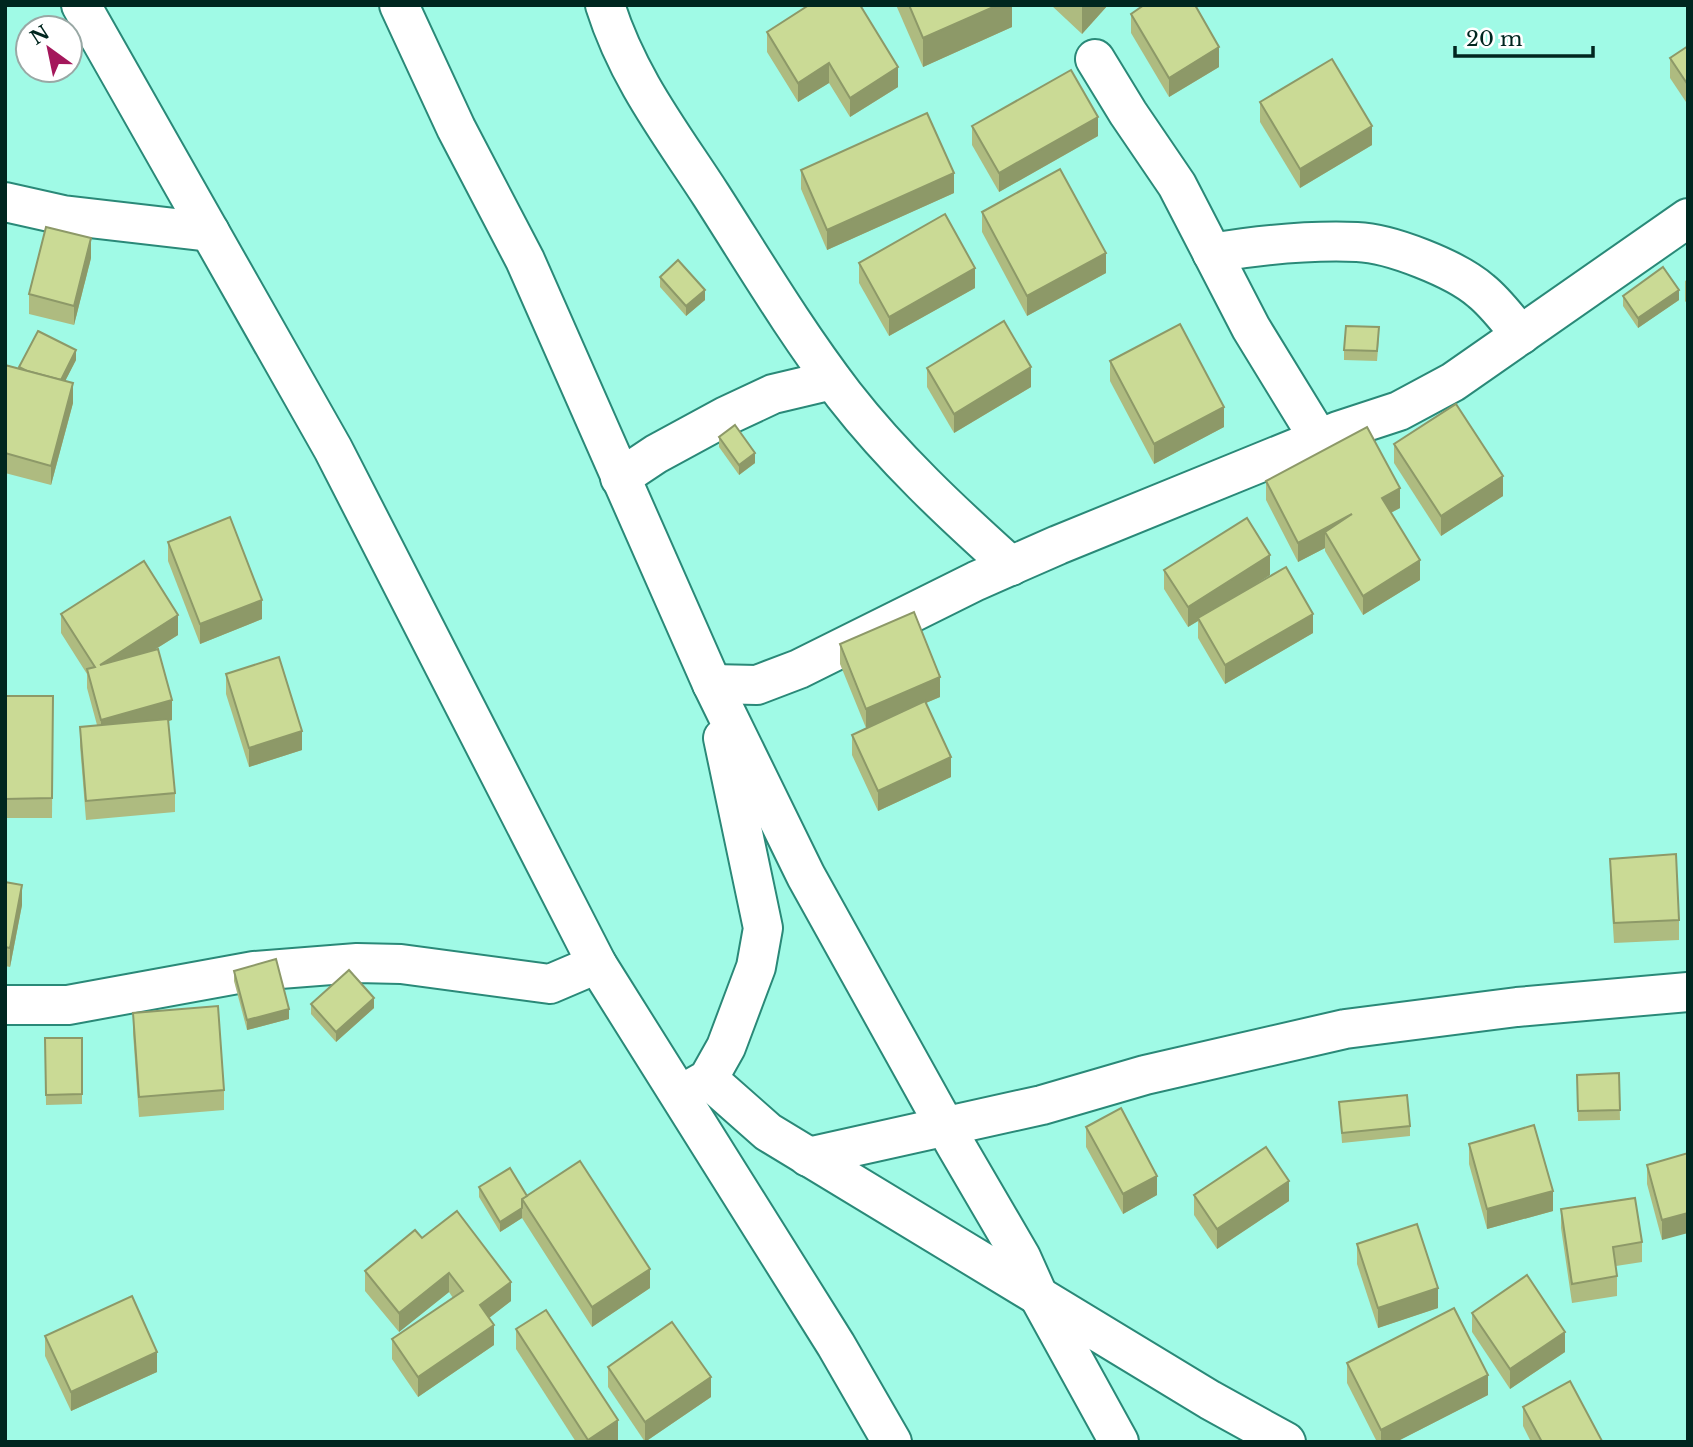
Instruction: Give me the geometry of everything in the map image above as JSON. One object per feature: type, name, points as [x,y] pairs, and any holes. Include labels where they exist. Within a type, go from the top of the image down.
[{"type":"street","points":[[81,5],[333,449],[597,964],[693,1088],[892,1442]]},
{"type":"street","points":[[398,5],[456,128],[525,260],[712,684],[806,876],[1021,1256],[1038,1296],[1119,1442]]},
{"type":"street","points":[[605,5],[615,37],[633,76],[655,113],[832,380],[901,460],[956,516],[1011,566]]},
{"type":"street","points":[[1096,59],[1128,113],[1177,185],[1257,338],[1319,439]]},
{"type":"street","points":[[5,202],[62,215],[210,232]]},
{"type":"street","points":[[712,684],[757,685],[799,669],[1011,566],[1319,439],[1399,411],[1453,382],[1688,218]]},
{"type":"street","points":[[1212,253],[1259,245],[1359,242],[1404,252],[1452,272],[1481,291],[1521,335]]},
{"type":"street","points":[[621,478],[656,454],[773,394],[832,380]]},
{"type":"street","points":[[693,1088],[726,1047],[756,967],[764,928],[712,684]]},
{"type":"street","points":[[5,1005],[68,1005],[254,971],[344,964],[401,964],[550,984],[597,964]]},
{"type":"street","points":[[808,1157],[1042,1105],[1145,1075],[1345,1029],[1517,1007],[1688,992]]},
{"type":"street","points":[[693,1088],[1210,1400],[1286,1442]]},
{"type":"building","points":[[809,5],[860,5],[898,67],[850,98],[829,63],[798,83],[767,32]]},
{"type":"building","points":[[909,5],[998,5],[923,38]]},
{"type":"building","points":[[1144,5],[1195,5],[1219,47],[1169,78],[1131,14]]},
{"type":"building","points":[[1688,46],[1688,85],[1670,58]]},
{"type":"building","points":[[1332,59],[1372,126],[1300,169],[1260,102]]},
{"type":"building","points":[[1071,70],[1098,117],[999,173],[972,126]]},
{"type":"building","points":[[927,113],[954,173],[827,230],[801,170]]},
{"type":"building","points":[[1060,169],[1106,253],[1027,296],[982,212]]},
{"type":"building","points":[[945,214],[975,268],[889,317],[859,263]]},
{"type":"building","points":[[46,227],[91,238],[74,306],[29,294]]},
{"type":"building","points":[[678,260],[705,290],[686,306],[660,277]]},
{"type":"building","points":[[1663,267],[1679,290],[1638,318],[1623,296]]},
{"type":"building","points":[[1004,321],[1031,367],[954,414],[927,368]]},
{"type":"building","points":[[1180,324],[1224,407],[1154,444],[1110,361]]},
{"type":"building","points":[[1346,326],[1379,327],[1377,351],[1344,350]]},
{"type":"building","points":[[38,331],[76,350],[61,380],[19,367]]},
{"type":"building","points":[[5,365],[73,383],[51,466],[5,453]]},
{"type":"building","points":[[1456,404],[1503,476],[1441,516],[1394,444]]},
{"type":"building","points":[[735,425],[755,453],[739,465],[719,437]]},
{"type":"building","points":[[1367,427],[1400,488],[1382,498],[1420,560],[1363,596],[1325,532],[1352,514],[1298,543],[1266,481]]},
{"type":"building","points":[[230,517],[262,600],[200,624],[168,542]]},
{"type":"building","points":[[1247,518],[1270,555],[1188,607],[1164,570]]},
{"type":"building","points":[[144,561],[178,615],[100,665],[158,649],[172,700],[101,720],[87,669],[95,667],[61,614]]},
{"type":"building","points":[[1286,567],[1313,614],[1225,665],[1198,618]]},
{"type":"building","points":[[914,612],[940,677],[866,709],[840,644]]},
{"type":"building","points":[[279,657],[302,731],[249,748],[226,674]]},
{"type":"building","points":[[5,696],[53,696],[52,798],[5,799]]},
{"type":"building","points":[[925,701],[951,757],[878,791],[852,735]]},
{"type":"building","points":[[168,719],[175,793],[86,801],[80,727]]},
{"type":"building","points":[[1676,854],[1679,920],[1614,923],[1610,859]]},
{"type":"building","points":[[5,882],[22,885],[10,948],[5,947]]},
{"type":"building","points":[[276,959],[289,1009],[247,1020],[234,971]]},
{"type":"building","points":[[349,970],[374,998],[336,1032],[311,1004]]},
{"type":"building","points":[[218,1006],[224,1090],[139,1097],[133,1013]]},
{"type":"building","points":[[45,1038],[82,1038],[82,1094],[46,1095]]},
{"type":"building","points":[[1619,1073],[1620,1110],[1578,1111],[1577,1075]]},
{"type":"building","points":[[1407,1095],[1410,1126],[1342,1133],[1339,1102]]},
{"type":"building","points":[[1121,1108],[1157,1176],[1123,1194],[1086,1127]]},
{"type":"building","points":[[1534,1125],[1553,1191],[1487,1209],[1469,1144]]},
{"type":"building","points":[[1266,1147],[1289,1181],[1217,1229],[1194,1195]]},
{"type":"building","points":[[1688,1153],[1688,1213],[1662,1220],[1647,1165]]},
{"type":"building","points":[[580,1161],[650,1269],[592,1307],[522,1199]]},
{"type":"building","points":[[510,1168],[527,1196],[522,1199],[522,1208],[500,1222],[479,1187]]},
{"type":"building","points":[[1635,1198],[1642,1242],[1613,1247],[1617,1276],[1572,1284],[1561,1209]]},
{"type":"building","points":[[457,1211],[511,1282],[480,1305],[494,1325],[418,1377],[392,1339],[463,1291],[449,1273],[399,1313],[365,1271],[415,1230],[422,1238]]},
{"type":"building","points":[[1417,1224],[1438,1288],[1378,1308],[1357,1244]]},
{"type":"building","points":[[1527,1275],[1565,1332],[1510,1369],[1472,1313]]},
{"type":"building","points":[[132,1296],[157,1352],[71,1392],[45,1336]]},
{"type":"building","points":[[1454,1308],[1488,1375],[1381,1430],[1347,1363]]},
{"type":"building","points":[[546,1310],[618,1420],[588,1440],[516,1329]]},
{"type":"building","points":[[672,1322],[711,1377],[645,1422],[608,1367]]},
{"type":"building","points":[[1570,1381],[1602,1441],[1542,1442],[1523,1407]]}]
